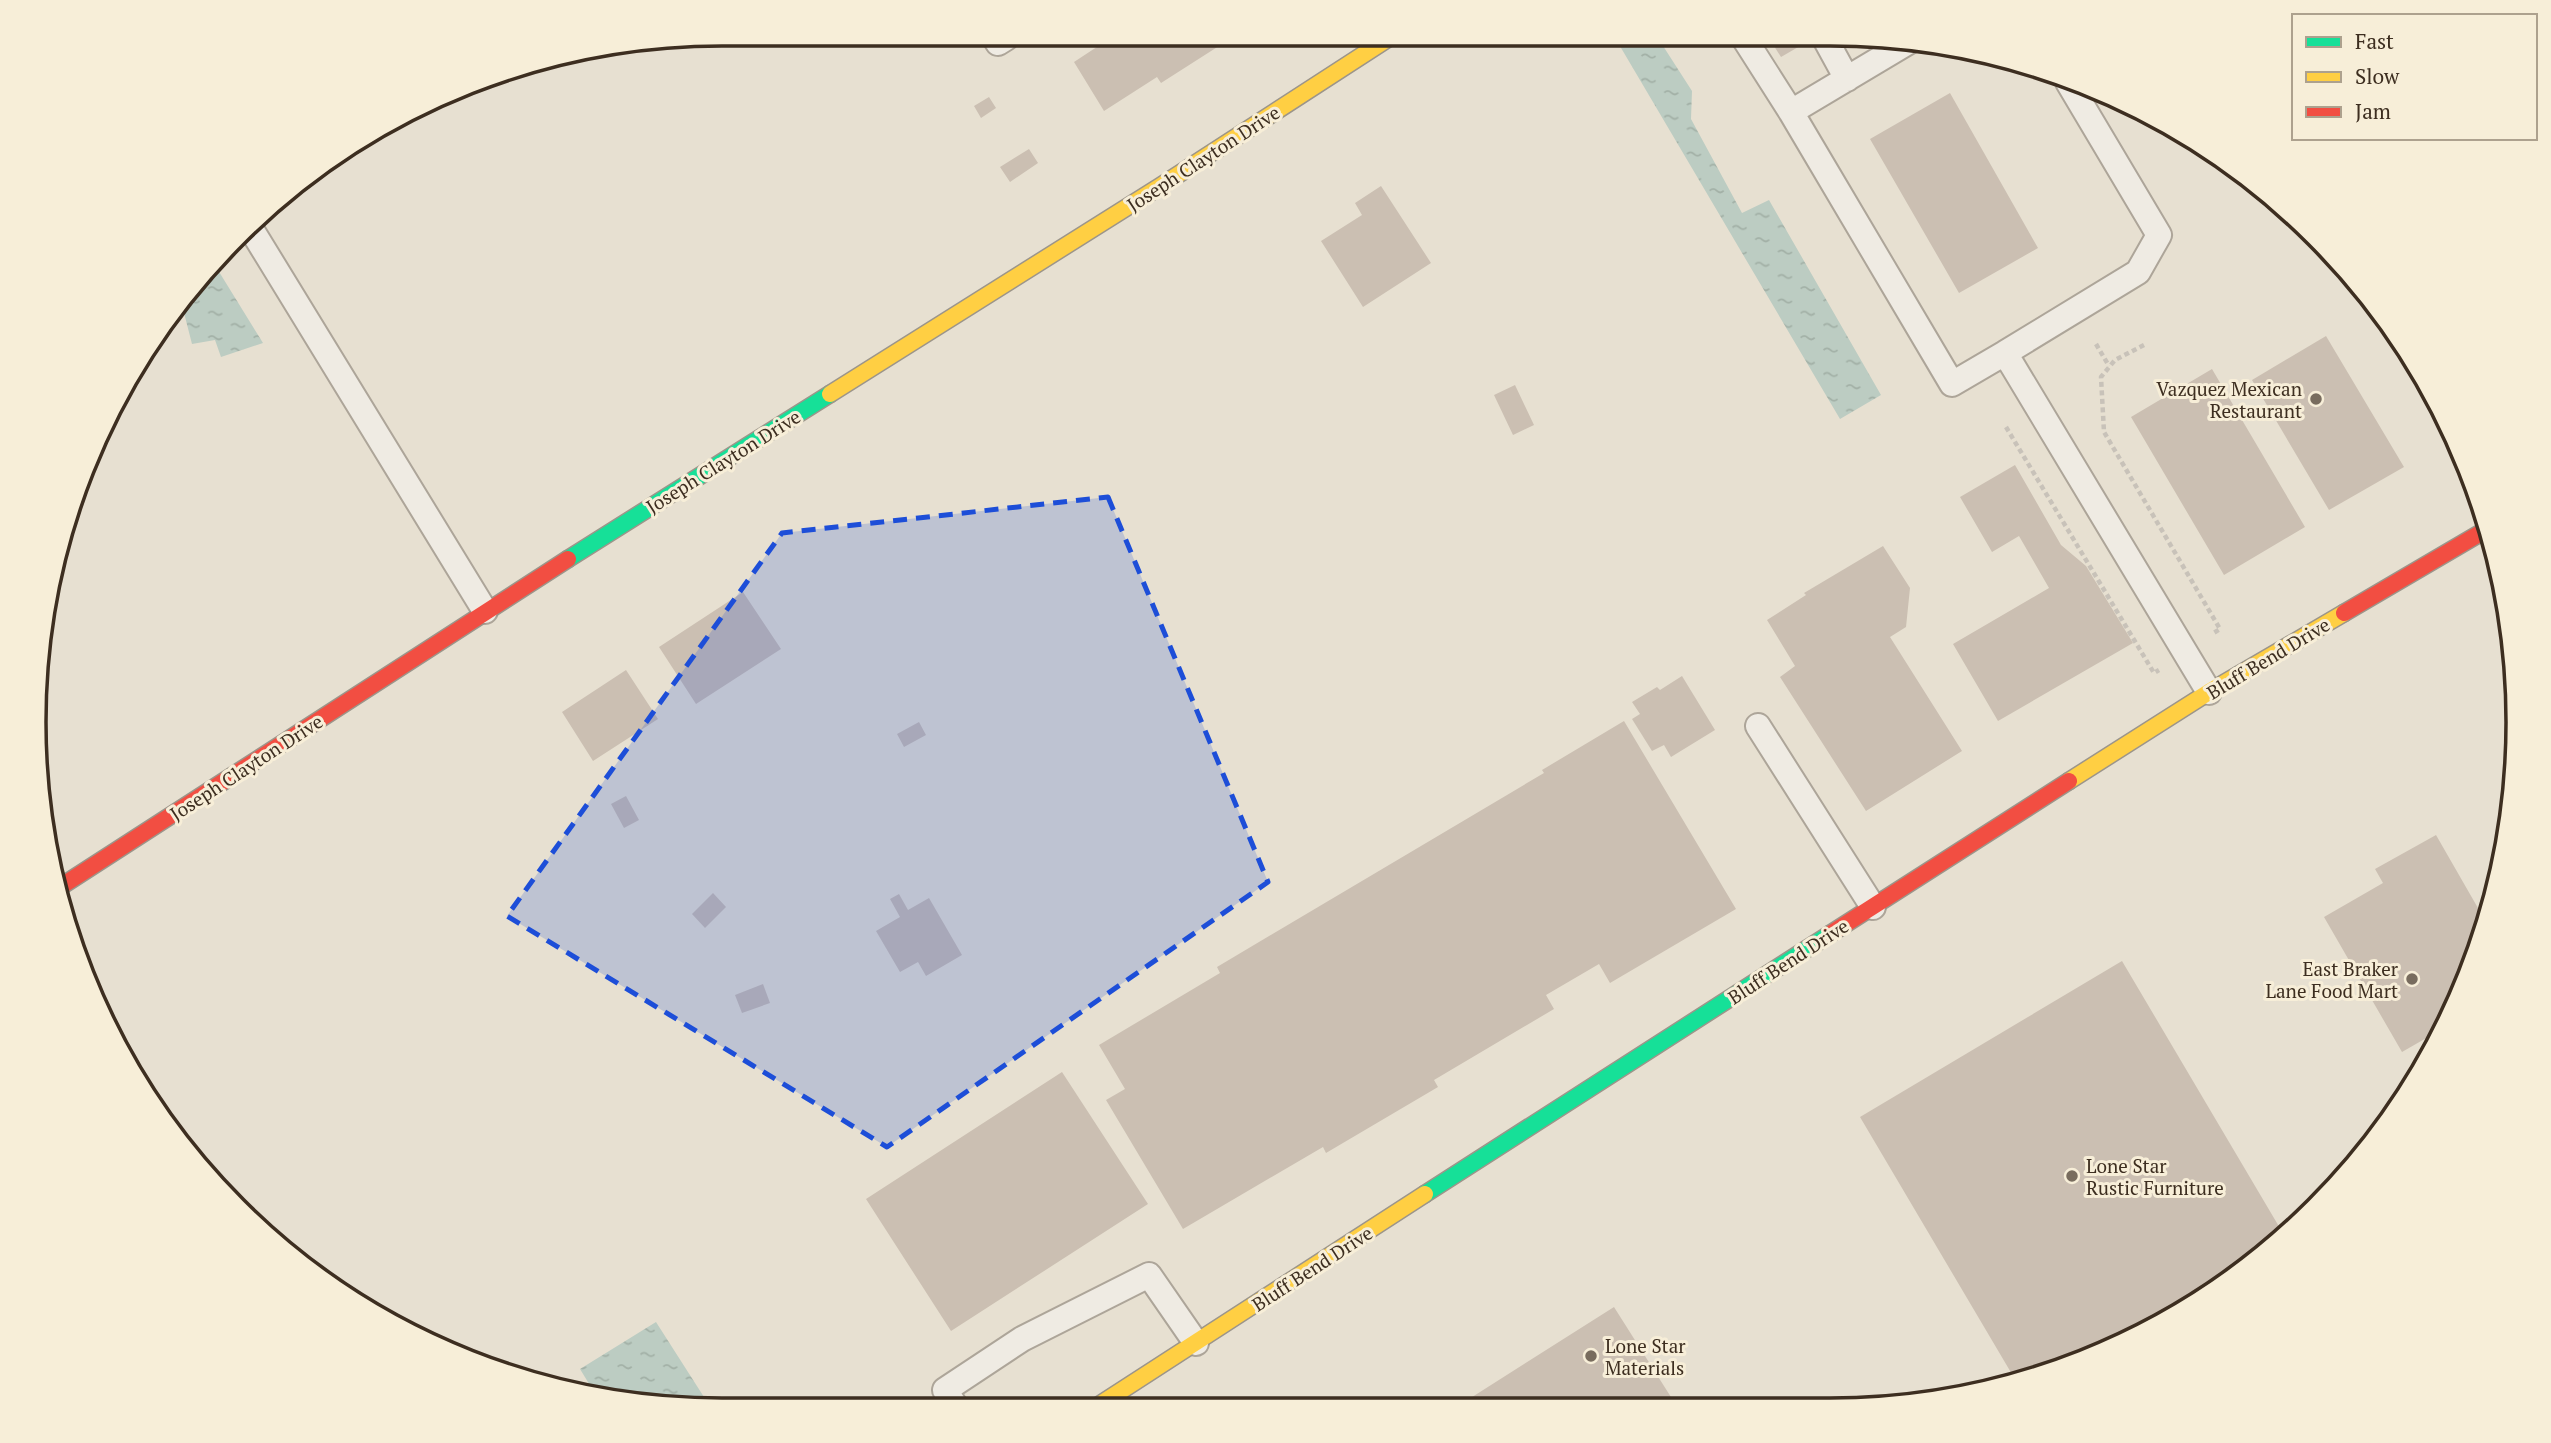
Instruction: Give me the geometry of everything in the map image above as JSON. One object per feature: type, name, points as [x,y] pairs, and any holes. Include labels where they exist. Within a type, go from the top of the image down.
[{"type":"street","name":"Joseph Clayton Drive","points":[[66,883],[485,611],[1159,187],[1377,46]]},
{"type":"street","name":"Bluff Bend Drive","points":[[1110,1398],[2210,692],[2478,534]]},
{"type":"lane","points":[[1749,46],[1952,384],[2138,272],[2159,235],[2074,91]]},
{"type":"lane","points":[[1828,46],[1847,79]]},
{"type":"lane","points":[[1791,112],[1892,49]]},
{"type":"lane","points":[[254,233],[485,611]]},
{"type":"lane","points":[[2005,353],[2210,692]]},
{"type":"lane","points":[[1758,726],[1872,907]]},
{"type":"lane","points":[[950,1398],[945,1390],[1022,1339],[1149,1275],[1196,1343]]},
{"type":"path","points":[[2096,344],[2109,366]]},
{"type":"highlighted area","points":[[1108,497],[1268,882],[887,1147],[507,916],[782,533]]},
{"type":"water","points":[[1620,46],[1663,46],[1692,91],[1691,119],[1742,213],[1769,200],[1881,395],[1840,419]]},
{"type":"water","points":[[218,270],[263,343],[221,357],[215,340],[192,344],[184,312]]},
{"type":"water","points":[[656,1322],[704,1397],[633,1392],[590,1385],[580,1369]]},
{"type":"building","points":[[1098,46],[1219,46],[1161,83],[1157,77],[1104,111],[1074,62]]},
{"type":"building","points":[[1774,46],[1800,46],[1781,57]]},
{"type":"building","points":[[1950,93],[2038,248],[1959,293],[1870,139]]},
{"type":"building","points":[[989,97],[996,108],[981,118],[974,106]]},
{"type":"building","points":[[1029,149],[1038,163],[1010,182],[1000,167]]},
{"type":"building","points":[[1381,186],[1431,263],[1363,307],[1321,241],[1362,215],[1355,203]]},
{"type":"building","points":[[2326,336],[2404,467],[2329,510],[2252,380]]},
{"type":"building","points":[[2212,369],[2305,527],[2224,575],[2131,417]]},
{"type":"building","points":[[1515,385],[1534,425],[1513,435],[1494,395]]},
{"type":"building","points":[[2015,465],[2061,545],[2086,566],[2133,643],[1998,721],[1953,644],[2049,588],[2019,536],[1992,552],[1960,497]]},
{"type":"building","points":[[1883,546],[1910,588],[1906,627],[1890,637],[1962,751],[1866,811],[1780,677],[1795,666],[1767,620],[1806,595],[1804,593]]},
{"type":"building","points":[[743,592],[781,649],[696,704],[659,647]]},
{"type":"building","points":[[626,670],[658,719],[593,761],[562,712]]},
{"type":"building","points":[[1682,676],[1715,730],[1671,757],[1664,745],[1652,751],[1632,719],[1640,714],[1632,702],[1657,687],[1660,690]]},
{"type":"building","points":[[1624,721],[1736,909],[1610,983],[1599,964],[1546,995],[1554,1009],[1434,1080],[1438,1087],[1326,1153],[1323,1147],[1183,1229],[1106,1100],[1125,1089],[1099,1045],[1220,973],[1217,967],[1544,773],[1542,770]]},
{"type":"building","points":[[919,722],[926,735],[904,747],[897,734]]},
{"type":"building","points":[[626,796],[639,820],[624,828],[611,804]]},
{"type":"building","name":"East Braker Lane Food Mart","points":[[2436,835],[2478,909],[2454,980],[2427,1038],[2402,1052],[2324,917],[2383,883],[2375,869]]},
{"type":"building","points":[[713,893],[726,907],[705,928],[692,914]]},
{"type":"building","points":[[899,894],[908,910],[929,898],[962,955],[926,976],[918,962],[900,972],[876,931],[900,917],[890,899]]},
{"type":"building","name":"Lone Star Rustic Furniture","points":[[2122,961],[2279,1226],[2241,1258],[2168,1307],[2088,1346],[2011,1372],[1860,1117]]},
{"type":"building","points":[[763,984],[770,1003],[742,1013],[735,995]]},
{"type":"building","points":[[1062,1072],[1148,1204],[951,1331],[866,1199]]},
{"type":"building","name":"Lone Star Materials","points":[[1614,1307],[1672,1398],[1471,1398]]},
{"type":"traffic: fast","points":[[568,559],[830,394]]},
{"type":"traffic: fast","points":[[1425,1194],[1830,934]]},
{"type":"traffic: slow","points":[[830,394],[1377,46]]},
{"type":"traffic: slow","points":[[2069,781],[2209,692],[2344,613]]},
{"type":"traffic: slow","points":[[1110,1398],[1425,1194]]},
{"type":"traffic: jam","points":[[2344,613],[2478,534]]},
{"type":"traffic: jam","points":[[66,883],[568,559]]},
{"type":"traffic: jam","points":[[1830,934],[2069,781]]},
{"type":"place","name":"Vazquez Mexican Restaurant","points":[[2316,399]]},
{"type":"place","name":"East Braker Lane Food Mart","points":[[2412,979]]},
{"type":"place","name":"Lone Star Rustic Furniture","points":[[2072,1176]]},
{"type":"place","name":"Lone Star Materials","points":[[1591,1356]]}]
